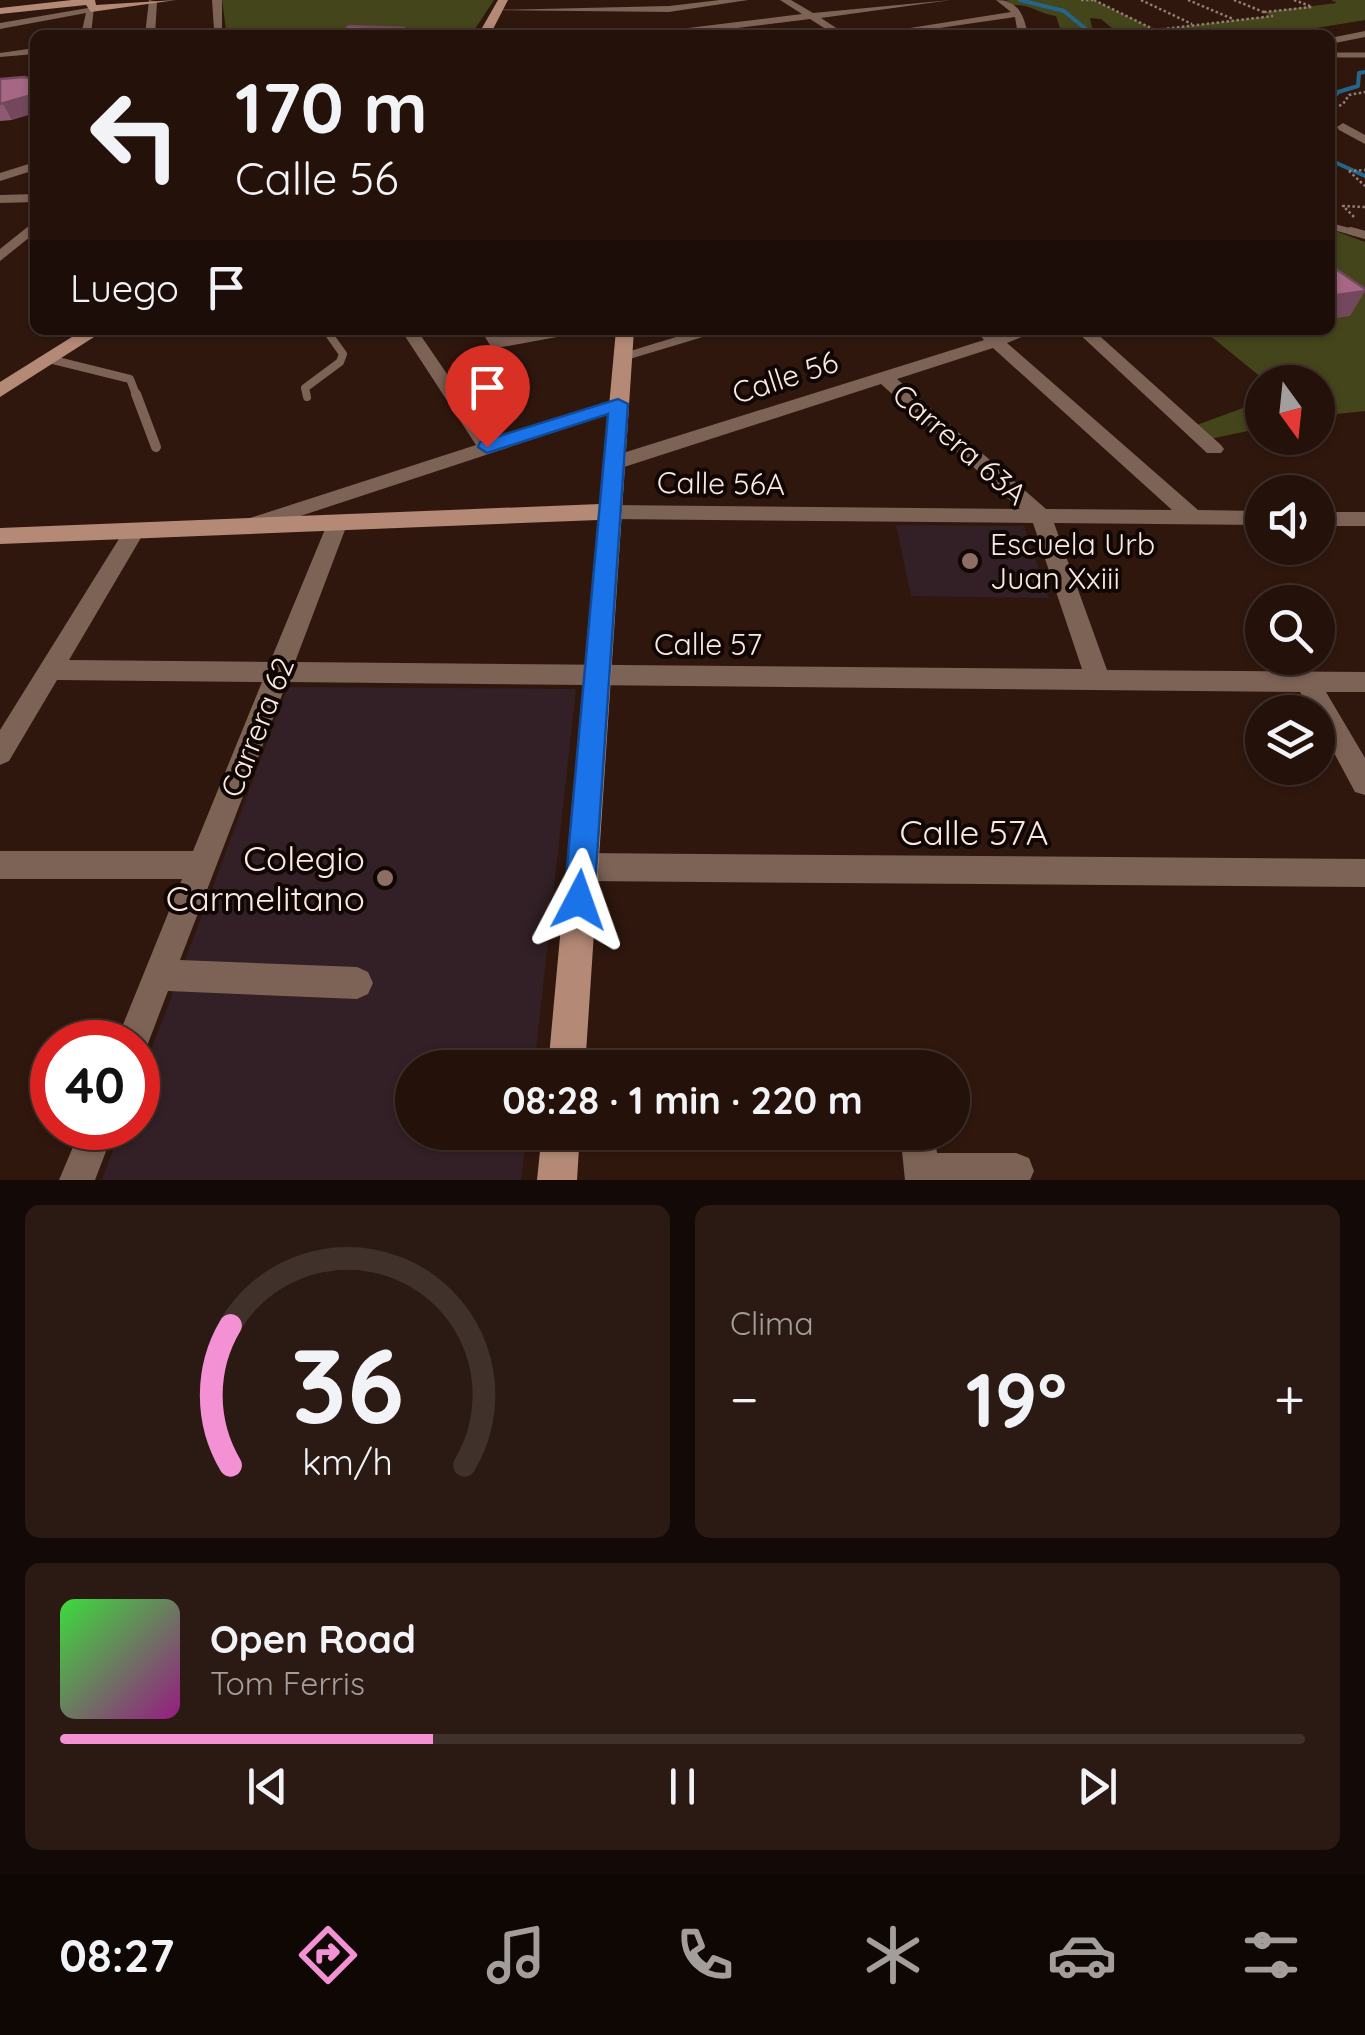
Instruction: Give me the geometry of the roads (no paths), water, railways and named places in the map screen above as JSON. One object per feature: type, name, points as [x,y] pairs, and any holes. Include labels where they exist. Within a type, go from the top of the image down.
[{"type":"street","points":[[0,11],[172,0]]},
{"type":"street","points":[[217,0],[218,28]]},
{"type":"street","points":[[487,30],[500,5],[668,8],[743,0]]},
{"type":"street","points":[[785,0],[834,30]]},
{"type":"street","points":[[704,30],[946,0]]},
{"type":"street","points":[[1000,0],[1019,14],[1022,30]]},
{"type":"street","points":[[150,30],[152,2]]},
{"type":"street","points":[[0,26],[91,4]]},
{"type":"street","points":[[87,30],[91,4]]},
{"type":"street","points":[[905,30],[1019,14]]},
{"type":"street","points":[[1335,39],[1365,34]]},
{"type":"street","points":[[3,55],[30,52]]},
{"type":"street","points":[[1343,127],[1365,140]]},
{"type":"street","points":[[0,177],[30,168]]},
{"type":"street","points":[[0,199],[30,198]]},
{"type":"street","points":[[0,256],[30,229]]},
{"type":"street","points":[[0,391],[88,335]]},
{"type":"street","points":[[412,335],[487,447]]},
{"type":"street","points":[[567,1050],[624,343],[682,335]]},
{"type":"street","points":[[1089,335],[1214,449]]},
{"type":"street","points":[[989,336],[1192,517]]},
{"type":"street","name":"Calle 56","points":[[614,463],[884,377],[989,336]]},
{"type":"street","name":"Carrera 63A","points":[[884,377],[1041,516],[1098,680]]},
{"type":"street","points":[[250,526],[618,404]]},
{"type":"street","name":"Calle 56A","points":[[0,536],[610,512],[1245,518]]},
{"type":"street","points":[[1335,518],[1365,519]]},
{"type":"street","name":"Carrera 62","points":[[141,1020],[338,522]]},
{"type":"street","points":[[0,753],[134,530]]},
{"type":"street","name":"Calle 57","points":[[50,670],[1365,682]]},
{"type":"street","points":[[1307,681],[1365,783]]},
{"type":"street","points":[[0,865],[202,865]]},
{"type":"street","name":"Calle 57A","points":[[582,867],[1365,873]]},
{"type":"street","points":[[159,975],[357,982]]},
{"type":"street","points":[[78,1180],[90,1150]]},
{"type":"street","points":[[557,1180],[560,1150]]},
{"type":"street","points":[[919,1150],[922,1176],[1016,1171]]},
{"type":"lane","points":[[1335,55],[1365,55]]},
{"type":"lane","points":[[1335,227],[1365,232]]},
{"type":"lane","points":[[307,398],[304,388],[340,362],[344,354],[330,335]]},
{"type":"lane","points":[[49,360],[130,379],[156,447]]},
{"type":"waterway","points":[[1020,0],[1064,11],[1087,30]]},
{"type":"waterway","points":[[1335,96],[1358,86],[1359,73],[1365,72]]},
{"type":"waterway","points":[[1335,162],[1365,176]]},
{"type":"place","name":"Escuela Urb Juan Xxiii","points":[[970,561]]},
{"type":"place","name":"Colegio Carmelitano","points":[[385,878]]}]
